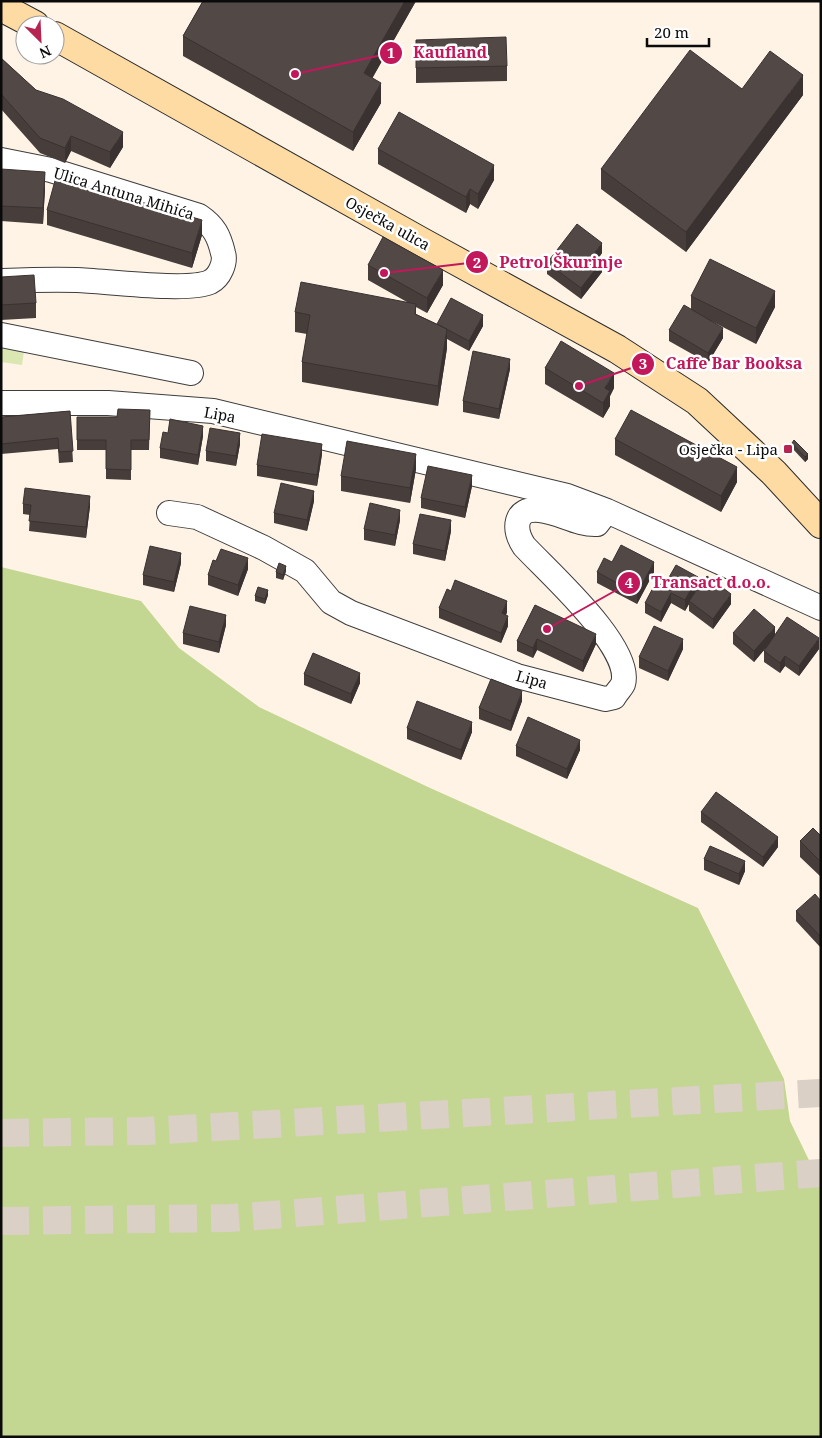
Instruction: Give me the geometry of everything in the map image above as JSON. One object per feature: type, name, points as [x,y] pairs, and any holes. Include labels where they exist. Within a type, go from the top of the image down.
[{"type":"main road","points":[[1,7],[16,15]]},
{"type":"main road","name":"Osječka ulica","points":[[65,42],[389,224],[617,349],[697,401],[774,473],[821,524]]},
{"type":"street","name":"Ulica Antuna Mihića","points":[[1,160],[51,170],[199,216],[211,224],[218,236],[225,259],[216,277],[210,282],[190,286],[78,280],[1,281]]},
{"type":"street","points":[[1,335],[191,373]]},
{"type":"street","name":"Lipa","points":[[1,403],[108,403],[213,412],[567,496],[606,511],[821,608]]},
{"type":"street","name":"Lipa","points":[[169,512],[197,517],[264,548],[305,571],[331,602],[351,613],[517,676],[605,699],[614,697],[623,684],[623,670],[617,652],[605,632],[524,546],[518,536],[516,526],[519,517],[528,512],[540,510],[586,525],[597,524],[606,511]]},
{"type":"green space","points":[[1,347],[24,351],[22,365],[1,362]]},
{"type":"green space","points":[[1,567],[141,601],[179,648],[259,707],[428,787],[698,908],[784,1079],[790,1121],[821,1185],[821,1437],[1,1437]]},
{"type":"building","points":[[203,1],[405,1],[364,73],[381,83],[353,132],[183,36]]},
{"type":"building","points":[[506,37],[507,66],[416,68],[416,40]]},
{"type":"building","points":[[690,50],[742,89],[770,51],[803,75],[686,232],[601,169]]},
{"type":"building","points":[[1,58],[36,90],[63,99],[123,132],[110,152],[71,136],[65,148],[40,138],[1,94]]},
{"type":"building","points":[[399,112],[494,165],[478,194],[470,189],[466,197],[378,149]]},
{"type":"building","points":[[1,169],[45,172],[43,208],[1,206]]},
{"type":"building","points":[[56,177],[202,220],[192,253],[47,210]]},
{"type":"building","points":[[577,224],[602,243],[593,255],[602,261],[581,288],[547,263]]},
{"type":"building","points":[[383,237],[443,270],[427,298],[368,265]]},
{"type":"building","points":[[710,259],[775,291],[756,328],[691,296]]},
{"type":"building","points":[[34,275],[36,303],[1,305],[1,277]]},
{"type":"building","points":[[301,282],[416,304],[415,314],[447,329],[438,386],[302,362],[310,315],[295,312]]},
{"type":"building","points":[[451,298],[483,315],[469,341],[437,324]]},
{"type":"building","points":[[684,305],[723,328],[708,353],[669,330]]},
{"type":"building","points":[[561,341],[614,373],[605,388],[610,391],[603,403],[545,368]]},
{"type":"building","points":[[473,351],[510,359],[499,409],[463,401]]},
{"type":"building","points":[[118,409],[150,410],[149,440],[131,440],[131,470],[106,469],[106,440],[77,440],[77,417],[117,417]]},
{"type":"building","points":[[631,410],[737,467],[721,496],[615,439]]},
{"type":"building","points":[[70,411],[73,451],[59,452],[58,438],[1,444],[1,417]]},
{"type":"building","points":[[170,419],[203,426],[198,455],[160,448],[163,432],[168,433]]},
{"type":"building","points":[[210,428],[240,433],[236,456],[206,451]]},
{"type":"building","points":[[262,434],[322,444],[317,475],[257,465]]},
{"type":"building","points":[[794,440],[808,454],[805,457],[792,443]]},
{"type":"building","points":[[347,441],[416,454],[410,488],[341,476]]},
{"type":"building","points":[[428,466],[472,475],[465,507],[421,498]]},
{"type":"building","points":[[281,483],[314,491],[307,520],[274,513]]},
{"type":"building","points":[[25,488],[90,496],[86,527],[29,521],[31,505],[23,504]]},
{"type":"building","points":[[370,503],[400,510],[395,535],[364,529]]},
{"type":"building","points":[[420,514],[451,520],[445,551],[413,544]]},
{"type":"building","points":[[621,545],[654,562],[637,594],[597,572],[604,558],[612,562]]},
{"type":"building","points":[[150,546],[181,553],[174,582],[143,575]]},
{"type":"building","points":[[221,549],[248,558],[238,585],[208,575],[213,560],[216,561]]},
{"type":"building","points":[[279,563],[286,566],[283,575],[276,572]]},
{"type":"building","points":[[676,565],[698,577],[685,600],[671,593],[661,612],[645,603],[656,582],[664,586]]},
{"type":"building","points":[[707,576],[731,594],[713,619],[689,601]]},
{"type":"building","points":[[455,580],[507,601],[502,613],[508,616],[501,633],[439,608],[447,589],[451,591]]},
{"type":"building","points":[[258,587],[268,590],[265,599],[255,596]]},
{"type":"building","points":[[535,605],[596,634],[583,661],[537,639],[533,648],[517,641]]},
{"type":"building","points":[[190,606],[226,615],[219,642],[183,633]]},
{"type":"building","points":[[754,609],[775,627],[754,651],[733,633]]},
{"type":"building","points":[[787,617],[819,638],[799,666],[785,656],[780,663],[764,651]]},
{"type":"building","points":[[654,626],[683,639],[668,671],[639,657]]},
{"type":"building","points":[[313,653],[360,673],[351,694],[304,674]]},
{"type":"building","points":[[491,679],[522,691],[511,721],[479,708]]},
{"type":"building","points":[[417,701],[472,722],[461,750],[407,728]]},
{"type":"building","points":[[528,717],[580,740],[567,769],[516,746]]},
{"type":"building","points":[[716,792],[778,837],[763,857],[701,812]]},
{"type":"building","points":[[813,828],[821,836],[821,862],[800,841]]},
{"type":"building","points":[[710,846],[745,861],[739,874],[704,859]]},
{"type":"building","points":[[815,894],[821,901],[821,937],[796,911]]},
{"type":"tunnel","points":[[1,1133],[146,1131],[821,1093]]},
{"type":"tunnel","points":[[1,1221],[231,1218],[821,1173]]},
{"type":"place","name":"Kaufland","points":[[295,74]]},
{"type":"place","name":"Petrol Škurinje","points":[[384,273]]},
{"type":"place","name":"Caffe Bar Booksa","points":[[579,386]]},
{"type":"place","name":"Osječka - Lipa","points":[[788,449]]},
{"type":"place","name":"Transact d.o.o.","points":[[547,629]]}]
